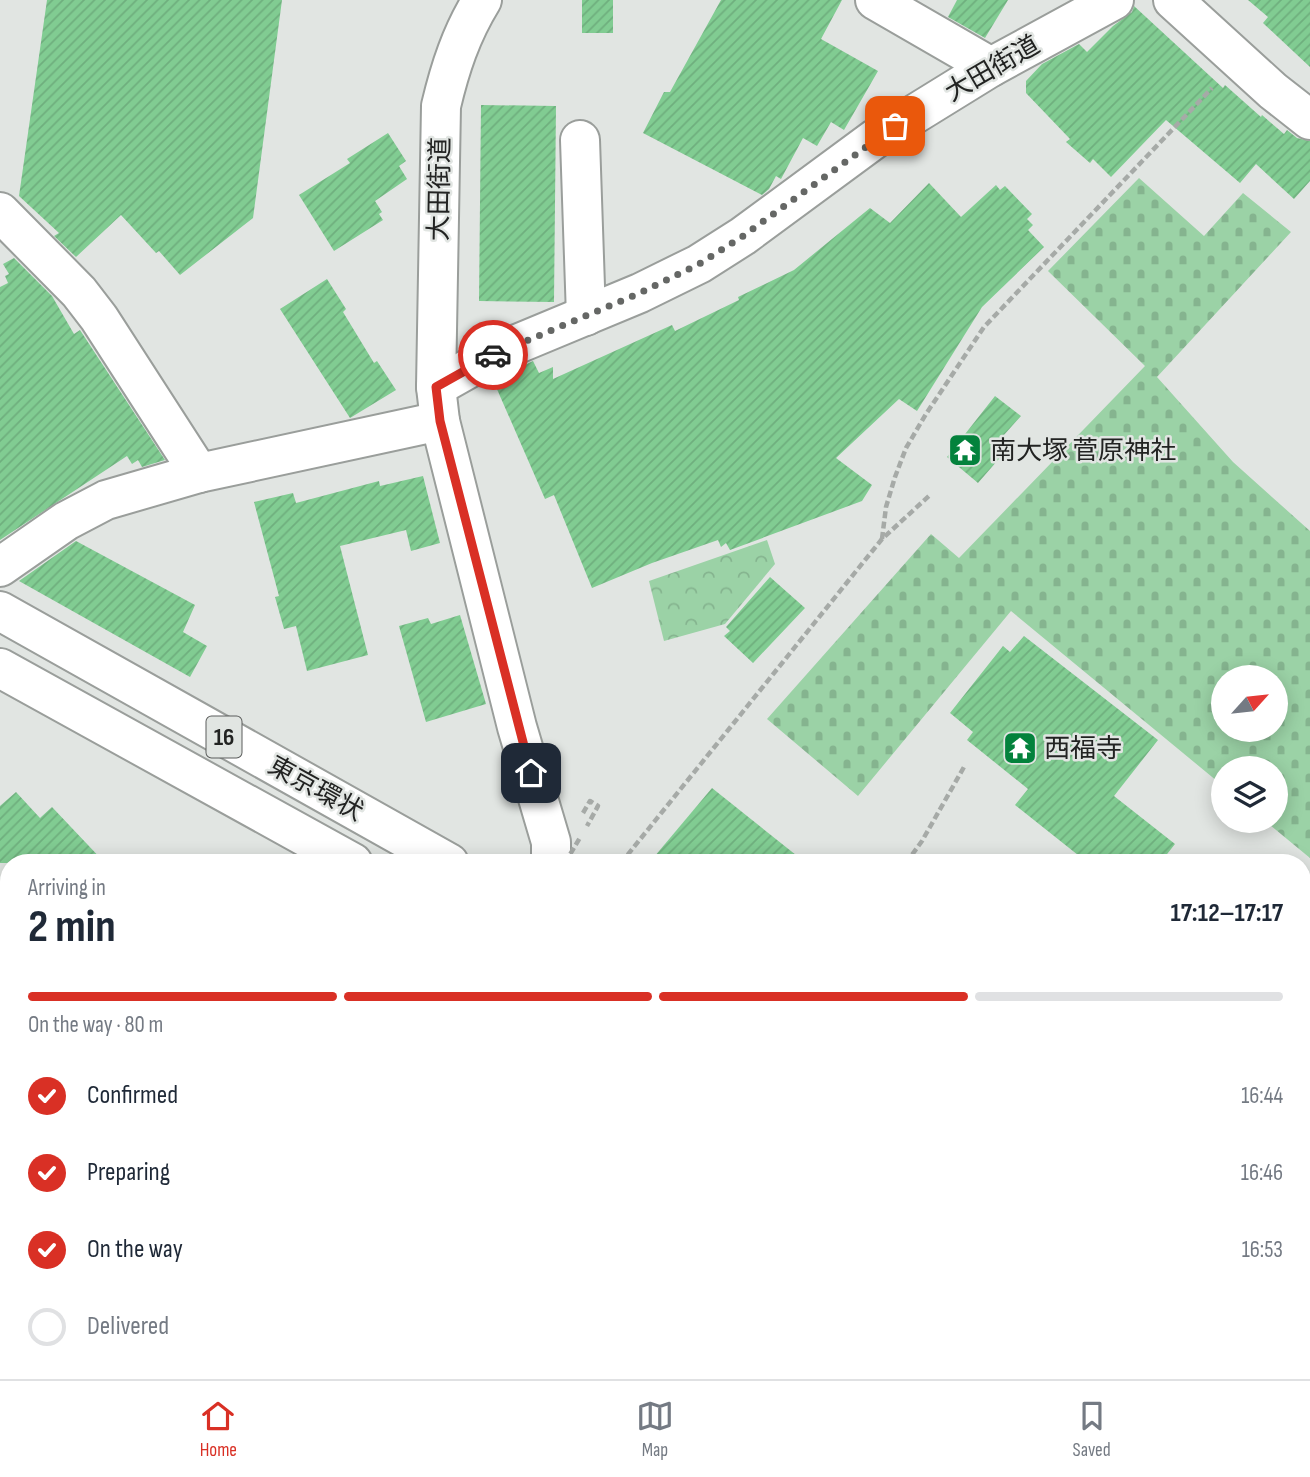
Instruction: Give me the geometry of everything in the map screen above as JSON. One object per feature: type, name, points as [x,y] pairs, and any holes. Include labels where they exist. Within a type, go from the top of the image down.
[{"type":"main road","points":[[875,0],[991,67]]},
{"type":"main road","name":"大田街道","points":[[438,404],[498,352],[586,316],[699,264],[743,236],[876,138],[991,67],[1114,0]]},
{"type":"main road","points":[[1173,0],[1273,91],[1310,120]]},
{"type":"main road","name":"大田街道","points":[[470,8],[441,106],[438,404],[517,727],[551,842],[551,854]]},
{"type":"main road","points":[[580,140],[586,316]]},
{"type":"main road","points":[[0,212],[79,292],[99,318],[199,473]]},
{"type":"main road","points":[[0,568],[66,521],[106,500],[438,404]]},
{"type":"main road","name":"東京環状","points":[[0,611],[433,854]]},
{"type":"main road","name":"東京環状","points":[[0,668],[337,854]]},
{"type":"path","points":[[882,539],[892,487],[906,448],[984,327],[1239,60]]},
{"type":"path","points":[[628,854],[882,539],[930,495]]},
{"type":"path","points":[[913,854],[964,767]]},
{"type":"path","points":[[570,854],[581,836]]},
{"type":"green space","points":[[1139,178],[1204,236],[1243,193],[1291,232],[1157,377],[1233,462],[1310,531],[1310,854],[1305,854],[1280,833],[1288,833],[1288,756],[1211,756],[1211,776],[1011,611],[858,796],[767,719],[931,534],[959,558],[1145,366],[1048,271]]},
{"type":"green space","points":[[767,540],[775,564],[725,624],[664,641],[649,581]]},
{"type":"building","points":[[47,0],[282,0],[253,218],[180,275],[121,215],[76,257],[54,236],[59,233],[19,196]]},
{"type":"building","points":[[582,0],[613,0],[613,33],[582,33]]},
{"type":"building","points":[[721,0],[842,0],[821,39],[878,71],[844,130],[831,122],[817,146],[803,138],[781,179],[776,176],[762,195],[643,133],[664,92],[670,92]]},
{"type":"building","points":[[957,0],[1008,0],[985,38],[948,17]]},
{"type":"building","points":[[1248,0],[1310,0],[1310,67],[1263,23],[1268,17]]},
{"type":"building","points":[[1134,6],[1223,88],[1225,85],[1284,134],[1287,130],[1297,138],[1310,141],[1310,181],[1294,199],[1256,164],[1240,183],[1166,120],[1111,177],[1093,159],[1090,163],[1066,142],[1070,139],[1026,93],[1026,81],[1042,64],[1079,44],[1087,52],[1113,26],[1132,12]]},
{"type":"building","points":[[481,105],[556,106],[554,302],[479,301]]},
{"type":"building","points":[[388,133],[406,161],[399,166],[407,179],[375,201],[382,212],[379,214],[383,220],[334,251],[299,195],[350,163],[347,159]]},
{"type":"building","points":[[929,183],[961,217],[996,185],[1000,190],[1005,186],[1032,214],[1027,219],[1033,225],[1028,230],[1044,247],[982,307],[917,411],[899,399],[836,458],[872,485],[862,501],[730,550],[726,543],[721,547],[718,540],[592,588],[554,495],[545,499],[493,380],[533,361],[539,373],[553,367],[553,379],[672,325],[675,331],[794,270],[870,208],[890,223]]},
{"type":"building","points":[[14,258],[52,296],[74,334],[80,330],[165,460],[142,467],[138,460],[132,464],[127,456],[0,540],[0,287],[8,283],[5,276],[9,274],[3,264]]},
{"type":"building","points":[[327,279],[346,309],[343,312],[374,363],[377,361],[396,390],[350,418],[280,309]]},
{"type":"building","points":[[995,396],[1021,416],[995,445],[1004,453],[978,483],[947,457]]},
{"type":"building","points":[[423,476],[440,543],[411,551],[406,530],[340,546],[368,655],[307,671],[296,626],[284,629],[275,597],[279,596],[254,502],[293,493],[296,503],[379,481],[380,486]]},
{"type":"building","points":[[76,541],[195,605],[183,632],[207,646],[190,677],[19,581]]},
{"type":"building","points":[[770,577],[805,608],[753,663],[724,636],[730,631],[726,627]]},
{"type":"building","points":[[460,615],[486,704],[426,722],[399,626],[428,618],[431,624]]},
{"type":"building","name":"西福寺","points":[[1024,636],[1158,740],[1114,796],[1175,844],[1167,854],[1077,854],[1015,805],[1028,789],[967,740],[973,732],[950,713],[1003,646],[1010,652]]},
{"type":"building","points":[[712,788],[795,854],[657,854]]},
{"type":"building","points":[[16,792],[40,818],[52,807],[96,854],[0,854],[0,806]]},
{"type":"way so far","points":[[493,355],[640,293],[699,264],[743,236],[895,126]]},
{"type":"place","name":"南大塚 菅原神社","points":[[965,450]]},
{"type":"place","name":"西福寺","points":[[1020,748]]},
{"type":"route","points":[[493,355],[436,387],[440,421],[531,773]]}]
